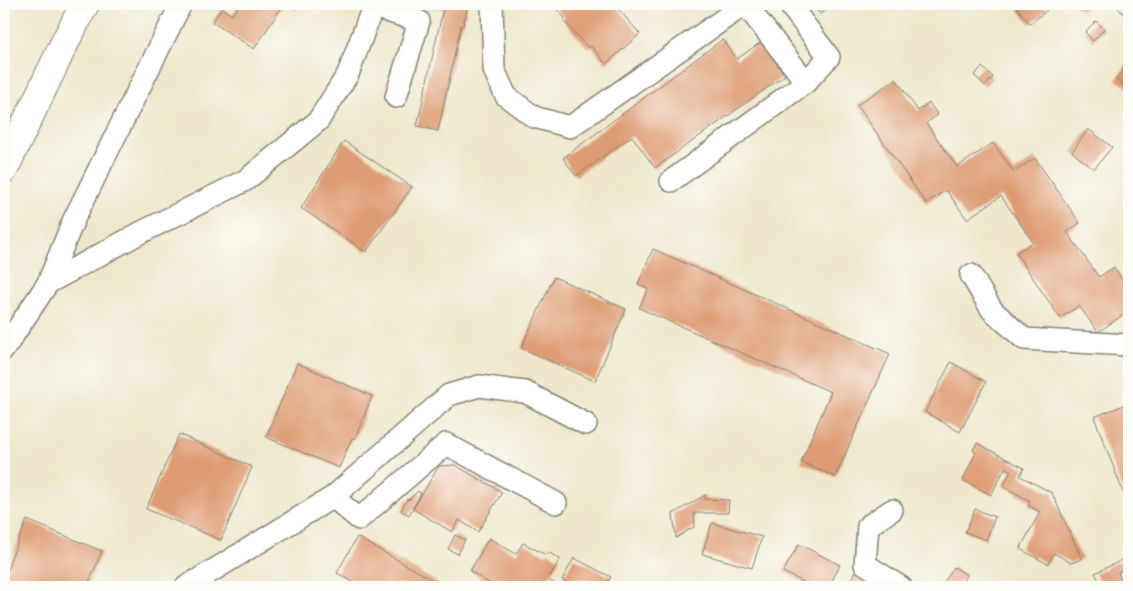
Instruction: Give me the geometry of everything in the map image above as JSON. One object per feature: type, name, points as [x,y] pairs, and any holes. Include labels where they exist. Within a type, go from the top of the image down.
[{"type":"main road","points":[[66,40],[76,4]]},
{"type":"main road","points":[[4,168],[85,4]]},
{"type":"street","points":[[4,349],[48,283],[74,219],[181,4]]},
{"type":"street","points":[[492,4],[494,70],[506,96],[534,117],[570,127],[745,4],[806,82]]},
{"type":"street","points":[[671,180],[806,82],[829,57],[789,4]]},
{"type":"street","points":[[48,283],[138,234],[246,180],[318,121],[348,74],[374,5],[419,21],[396,97]]},
{"type":"street","points":[[971,275],[992,310],[1024,339],[1129,345]]},
{"type":"street","points":[[186,587],[333,497],[449,394],[479,386],[526,392],[586,424]]},
{"type":"street","points":[[333,497],[359,519],[446,444],[556,503]]},
{"type":"street","points":[[892,510],[868,526],[865,564],[901,587]]},
{"type":"building","points":[[240,4],[284,4],[254,49],[212,22],[222,8],[232,15]]},
{"type":"building","points":[[286,4],[298,4],[295,9]]},
{"type":"building","points":[[430,4],[468,4],[463,26],[461,25],[438,131],[417,126],[443,9],[430,6]]},
{"type":"building","points":[[552,4],[614,4],[640,34],[606,64],[591,46],[588,48],[563,20],[565,18]]},
{"type":"building","points":[[812,4],[834,4],[820,14]]},
{"type":"building","points":[[1019,4],[1042,4],[1047,10],[1030,24],[1016,7]]},
{"type":"building","points":[[1075,4],[1089,4],[1081,11]]},
{"type":"building","points":[[1115,4],[1129,4],[1129,14],[1126,17]]},
{"type":"building","points":[[1096,21],[1104,29],[1093,41],[1085,32]]},
{"type":"building","points":[[723,39],[737,59],[761,42],[785,75],[655,168],[632,136],[576,176],[563,158]]},
{"type":"building","points":[[1129,40],[1129,55],[1124,48]]},
{"type":"building","points":[[1129,60],[1129,88],[1116,80]]},
{"type":"building","points":[[982,67],[993,77],[985,86],[974,75]]},
{"type":"building","points":[[896,79],[918,111],[929,103],[938,115],[926,123],[957,167],[993,143],[1014,172],[1035,158],[1080,223],[1067,232],[1099,277],[1114,267],[1129,290],[1129,311],[1098,332],[1079,306],[1060,318],[1016,253],[1033,242],[1001,196],[967,219],[946,190],[926,203],[857,105]]},
{"type":"building","points":[[1088,129],[1112,147],[1094,169],[1072,152]]},
{"type":"building","points":[[344,141],[412,187],[366,252],[301,208]]},
{"type":"building","points":[[653,249],[890,354],[835,477],[801,462],[831,392],[639,308],[648,289],[638,284]]},
{"type":"building","points":[[554,277],[626,309],[595,381],[521,348]]},
{"type":"building","points":[[951,362],[986,382],[960,432],[925,412]]},
{"type":"building","points":[[297,363],[372,396],[355,439],[352,438],[339,468],[266,437]]},
{"type":"building","points":[[1129,403],[1129,507],[1094,417]]},
{"type":"building","points":[[179,434],[252,467],[221,540],[146,509]]},
{"type":"building","points":[[977,443],[1024,468],[1020,476],[1052,493],[1082,559],[1071,563],[1054,553],[1048,564],[1020,549],[1040,512],[1028,505],[1030,501],[1003,486],[1011,471],[1005,468],[991,495],[963,480],[976,452],[973,450]]},
{"type":"building","points":[[455,465],[502,492],[478,532],[459,520],[452,532],[413,509],[439,466]]},
{"type":"building","points":[[418,491],[421,494],[409,515],[401,511],[407,499],[409,500]]},
{"type":"building","points":[[705,495],[705,499],[729,500],[728,513],[694,513],[695,526],[676,538],[673,514]]},
{"type":"building","points":[[975,509],[995,517],[986,540],[965,532]]},
{"type":"building","points":[[27,520],[102,551],[87,587],[4,587],[4,579],[9,563]]},
{"type":"building","points":[[712,523],[762,537],[752,568],[702,554]]},
{"type":"building","points":[[455,535],[465,540],[458,554],[448,549]]},
{"type":"building","points":[[357,537],[445,587],[354,587],[351,581],[337,573]]},
{"type":"building","points":[[489,538],[516,554],[523,543],[546,555],[548,552],[560,559],[548,580],[560,587],[495,587],[470,571]]},
{"type":"building","points":[[799,544],[840,565],[829,587],[813,587],[783,572]]},
{"type":"building","points":[[1129,557],[1129,567],[1118,572],[1124,587],[1102,587],[1095,573]]},
{"type":"building","points":[[574,558],[611,577],[604,587],[573,587],[562,580]]},
{"type":"building","points":[[954,567],[967,575],[960,587],[941,587]]},
{"type":"building","points":[[857,569],[881,587],[847,587]]}]
